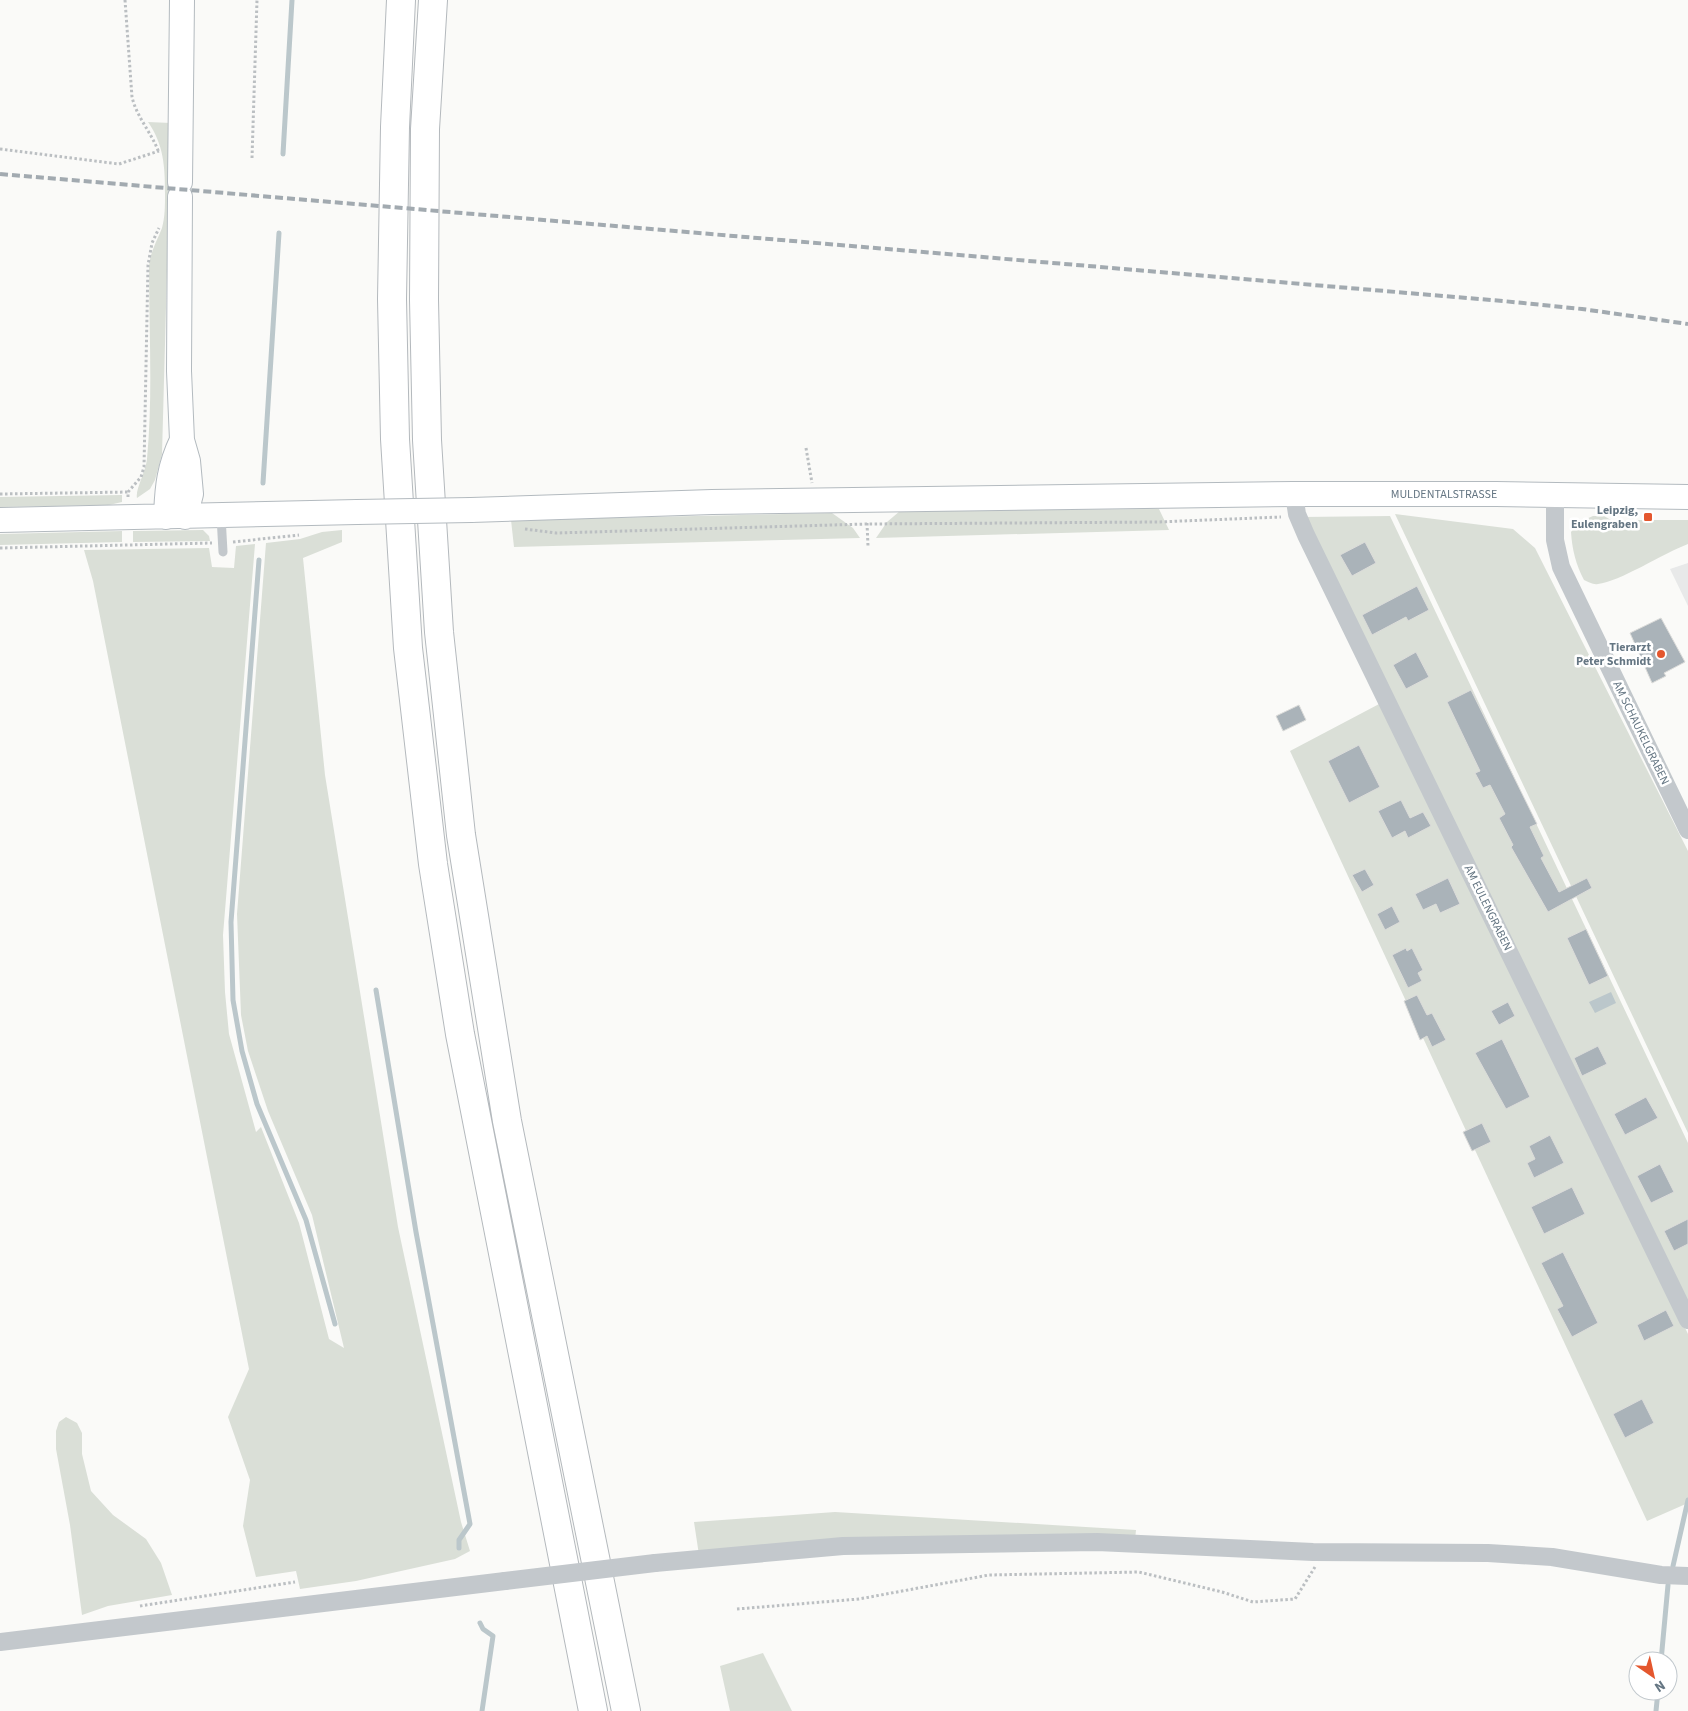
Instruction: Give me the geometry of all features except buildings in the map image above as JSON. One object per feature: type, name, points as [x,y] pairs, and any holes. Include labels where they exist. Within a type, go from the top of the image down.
[{"type":"highway","points":[[401,0],[395,127],[392,299],[395,439],[408,648],[433,864],[460,1034],[593,1711]]},
{"type":"highway","points":[[434,0],[425,129],[424,300],[427,440],[439,632],[459,816],[484,988],[507,1121],[626,1711]]},
{"type":"main road","points":[[175,517],[168,481],[172,461],[182,440],[179,371],[182,0]]},
{"type":"main road","name":"MULDENTALSTRASSE","points":[[0,520],[471,510],[815,500],[1199,497],[1295,504],[1555,495],[1688,497]]},
{"type":"street","name":"AM SCHAUKELGRABEN","points":[[1555,495],[1554,534],[1561,567],[1688,830]]},
{"type":"street","name":"AM EULENGRABEN","points":[[1295,504],[1688,1320]]},
{"type":"street","points":[[0,1642],[655,1563],[843,1546],[1097,1542],[1313,1552],[1488,1553],[1543,1557],[1661,1574],[1688,1576]]},
{"type":"lane","points":[[221,516],[223,547]]},
{"type":"path","points":[[125,0],[132,97],[135,108],[159,151],[160,157]]},
{"type":"path","points":[[252,158],[257,0]]},
{"type":"path","points":[[0,149],[75,156],[119,164],[159,151]]},
{"type":"path","points":[[128,545],[128,492],[141,477],[144,467],[148,265],[161,220]]},
{"type":"path","points":[[806,448],[815,500]]},
{"type":"path","points":[[0,494],[128,492]]},
{"type":"path","points":[[867,500],[868,546]]},
{"type":"path","points":[[520,528],[556,533],[867,524],[1158,522],[1288,516],[1295,504]]},
{"type":"path","points":[[0,548],[128,545],[223,547],[302,534]]},
{"type":"path","points":[[737,1609],[859,1599],[989,1575],[1139,1572],[1222,1592],[1253,1602],[1295,1600],[1316,1569],[1313,1552]]},
{"type":"path","points":[[139,1606],[295,1582]]},
{"type":"shaded area","points":[[148,122],[171,123],[162,454],[155,480],[150,489],[137,498],[146,464],[149,435],[149,263],[162,228],[165,207],[165,175],[162,156],[157,139]]},
{"type":"shaded area","points":[[122,495],[122,502],[109,505],[0,507],[0,497]]},
{"type":"shaded area","points":[[1159,509],[1169,530],[876,538],[887,522],[900,511]]},
{"type":"shaded area","points":[[832,513],[853,528],[860,538],[514,547],[511,520]]},
{"type":"shaded area","points":[[1395,514],[1513,529],[1535,548],[1688,851],[1688,1133]]},
{"type":"shaded area","points":[[1390,516],[1688,1143],[1688,1304],[1302,517]]},
{"type":"shaded area","points":[[1593,516],[1604,516],[1611,520],[1688,520],[1688,544],[1618,578],[1593,584],[1584,580],[1579,569],[1573,551],[1571,532],[1579,522]]},
{"type":"shaded area","points":[[203,530],[209,536],[210,541],[133,542],[133,531]]},
{"type":"shaded area","points":[[342,530],[342,542],[303,558],[325,775],[398,1227],[461,1522],[470,1551],[455,1559],[356,1581],[300,1589],[296,1571],[256,1577],[243,1526],[250,1480],[228,1417],[249,1369],[93,581],[84,550],[209,548],[212,567],[234,568],[236,546],[255,544],[223,935],[229,1034],[256,1132],[261,1127],[299,1223],[329,1339],[344,1348],[312,1215],[268,1111],[248,1051],[241,1015],[237,914],[266,543],[300,539],[322,532]]},
{"type":"shaded area","points":[[122,531],[122,542],[0,545],[0,534]]},
{"type":"shaded area","points":[[1688,563],[1688,606],[1670,569]]},
{"type":"shaded area","points":[[1381,703],[1688,1334],[1688,1503],[1647,1521],[1290,751]]},
{"type":"shaded area","points":[[1611,992],[1616,1003],[1595,1013],[1589,1002]]},
{"type":"shaded area","points":[[66,1417],[77,1423],[82,1433],[82,1454],[91,1491],[113,1515],[146,1539],[161,1563],[172,1595],[108,1606],[82,1615],[70,1525],[56,1449],[56,1431],[59,1422]]},
{"type":"shaded area","points":[[835,1512],[1136,1530],[1135,1540],[699,1555],[694,1522]]},
{"type":"shaded area","points":[[763,1653],[792,1711],[730,1711],[720,1666]]},
{"type":"waterway","points":[[283,154],[292,0]]},
{"type":"waterway","points":[[263,483],[279,233]]},
{"type":"waterway","points":[[259,560],[231,922],[233,1000],[242,1051],[257,1104],[306,1220],[335,1324]]},
{"type":"waterway","points":[[376,990],[416,1232],[470,1524],[459,1540],[459,1548]]},
{"type":"waterway","points":[[1673,1566],[1688,1500]]},
{"type":"waterway","points":[[1662,1651],[1668,1585]]},
{"type":"waterway","points":[[480,1623],[483,1629],[493,1636],[482,1711]]},
{"type":"waterway","points":[[1656,1711],[1657,1701]]},
{"type":"railway","points":[[0,174],[1503,301],[1582,309],[1688,324]]},
{"type":"place","name":"Leipzig, Eulengraben","points":[[1648,517]]},
{"type":"place","name":"Tierarzt Peter Schmidt","points":[[1661,654]]}]
